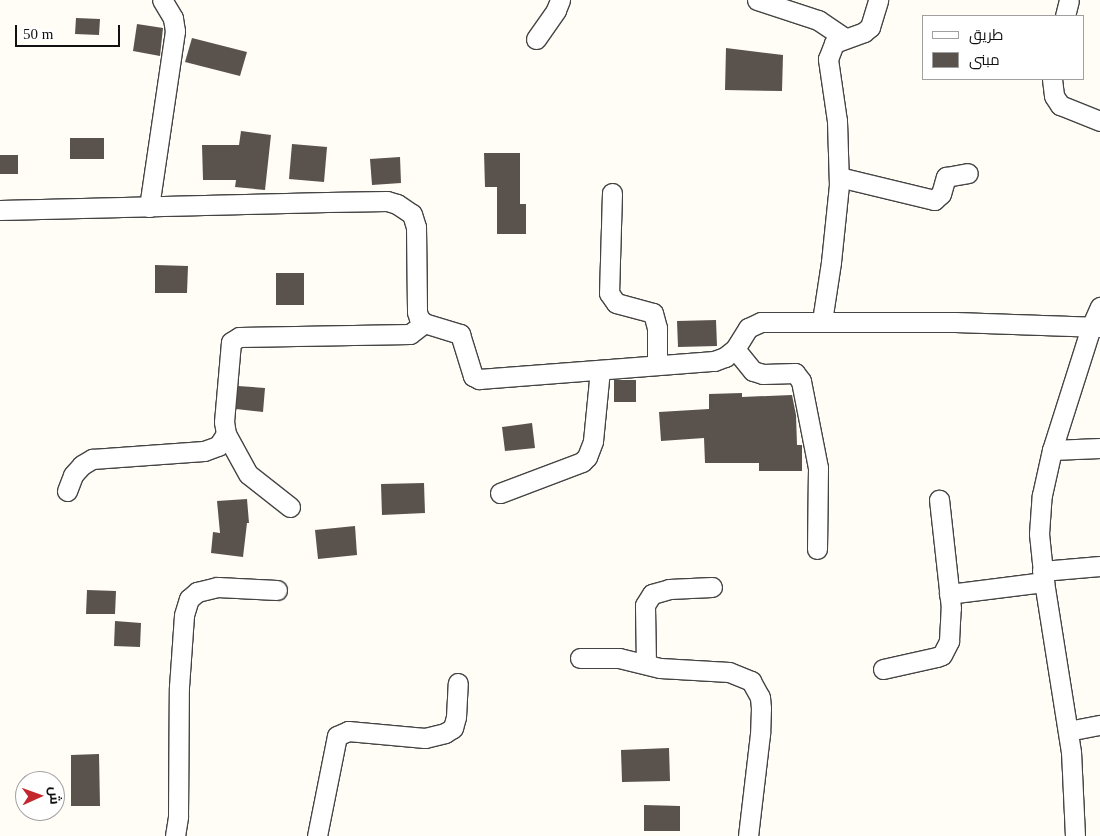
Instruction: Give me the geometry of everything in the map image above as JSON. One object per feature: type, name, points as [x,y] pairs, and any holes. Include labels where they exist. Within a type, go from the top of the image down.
[{"type":"street","points":[[149,206],[175,32],[172,18],[162,0]]},
{"type":"street","points":[[536,39],[556,10],[560,0]]},
{"type":"street","points":[[757,0],[818,20],[845,38]]},
{"type":"street","points":[[822,321],[836,225],[839,177],[837,121],[828,59],[834,43],[864,32],[870,27],[878,0]]},
{"type":"street","points":[[1065,15],[1069,0]]},
{"type":"street","points":[[1052,80],[1054,96],[1060,105],[1100,121]]},
{"type":"street","points":[[839,177],[934,200],[941,194],[946,176],[968,173]]},
{"type":"street","points":[[612,193],[609,293],[616,303],[653,313],[657,328],[657,366]]},
{"type":"street","points":[[0,210],[387,201],[397,204],[412,214],[416,226],[417,312],[424,323],[460,334],[473,376],[478,379],[714,361],[725,357],[735,349],[748,328],[754,324],[777,321],[955,322],[1095,327]]},
{"type":"street","points":[[1075,836],[1073,776],[1068,731],[1043,577],[1040,522],[1042,495],[1052,450],[1095,327],[1100,307]]},
{"type":"street","points":[[290,507],[248,474],[226,434],[229,350],[234,339],[238,337],[410,334],[424,323]]},
{"type":"street","points":[[735,349],[752,371],[763,374],[795,373],[802,381],[818,468],[817,549]]},
{"type":"street","points":[[500,493],[582,462],[588,457],[594,441],[600,370]]},
{"type":"street","points":[[67,491],[73,475],[82,465],[92,460],[204,451],[218,446],[226,434]]},
{"type":"street","points":[[1052,450],[1100,448]]},
{"type":"street","points":[[883,669],[942,654],[949,641],[949,594],[939,500]]},
{"type":"street","points":[[949,594],[1100,566]]},
{"type":"street","points":[[175,836],[178,816],[179,687],[184,615],[189,600],[197,592],[217,587],[276,590]]},
{"type":"street","points":[[646,664],[645,605],[652,594],[669,589],[712,587]]},
{"type":"street","points":[[580,658],[620,658],[660,668],[729,672],[751,681],[756,689],[761,708],[760,734],[748,836]]},
{"type":"street","points":[[317,836],[337,736],[348,732],[425,738],[445,733],[453,728],[456,717],[458,683]]},
{"type":"street","points":[[1068,731],[1100,725]]},
{"type":"building","points":[[76,18],[100,19],[99,35],[75,34]]},
{"type":"building","points":[[137,24],[163,28],[160,56],[133,51]]},
{"type":"building","points":[[192,38],[247,52],[240,76],[185,62]]},
{"type":"building","points":[[726,48],[783,55],[782,91],[725,90]]},
{"type":"building","points":[[241,131],[271,135],[265,190],[235,187],[236,180],[203,180],[202,145],[239,145]]},
{"type":"building","points":[[70,138],[104,138],[104,159],[70,159]]},
{"type":"building","points":[[292,144],[327,147],[324,182],[289,179]]},
{"type":"building","points":[[484,153],[520,153],[520,204],[526,204],[526,234],[497,234],[497,187],[485,187]]},
{"type":"building","points":[[0,155],[18,155],[18,174],[0,174]]},
{"type":"building","points":[[400,157],[401,183],[372,185],[370,159]]},
{"type":"building","points":[[155,265],[188,266],[187,293],[155,293]]},
{"type":"building","points":[[276,273],[304,273],[304,305],[276,305]]},
{"type":"building","points":[[716,320],[717,346],[678,347],[677,321]]},
{"type":"building","points":[[614,380],[636,380],[636,402],[614,402]]},
{"type":"building","points":[[238,386],[265,388],[263,412],[236,409]]},
{"type":"building","points":[[742,393],[742,397],[792,395],[796,415],[797,445],[802,445],[802,471],[759,471],[759,463],[705,463],[704,438],[661,441],[659,412],[709,409],[709,394]]},
{"type":"building","points":[[532,423],[535,448],[505,451],[502,427]]},
{"type":"building","points":[[424,483],[425,513],[382,515],[381,484]]},
{"type":"building","points":[[247,499],[249,523],[247,523],[243,557],[211,553],[213,532],[220,533],[217,501]]},
{"type":"building","points":[[355,526],[357,555],[318,559],[315,530]]},
{"type":"building","points":[[87,590],[116,591],[115,614],[86,614]]},
{"type":"building","points":[[115,621],[141,623],[140,647],[114,646]]},
{"type":"building","points":[[669,748],[670,781],[622,782],[621,750]]},
{"type":"building","points":[[99,754],[100,806],[71,806],[71,755]]},
{"type":"building","points":[[644,805],[680,806],[680,831],[644,831]]}]
